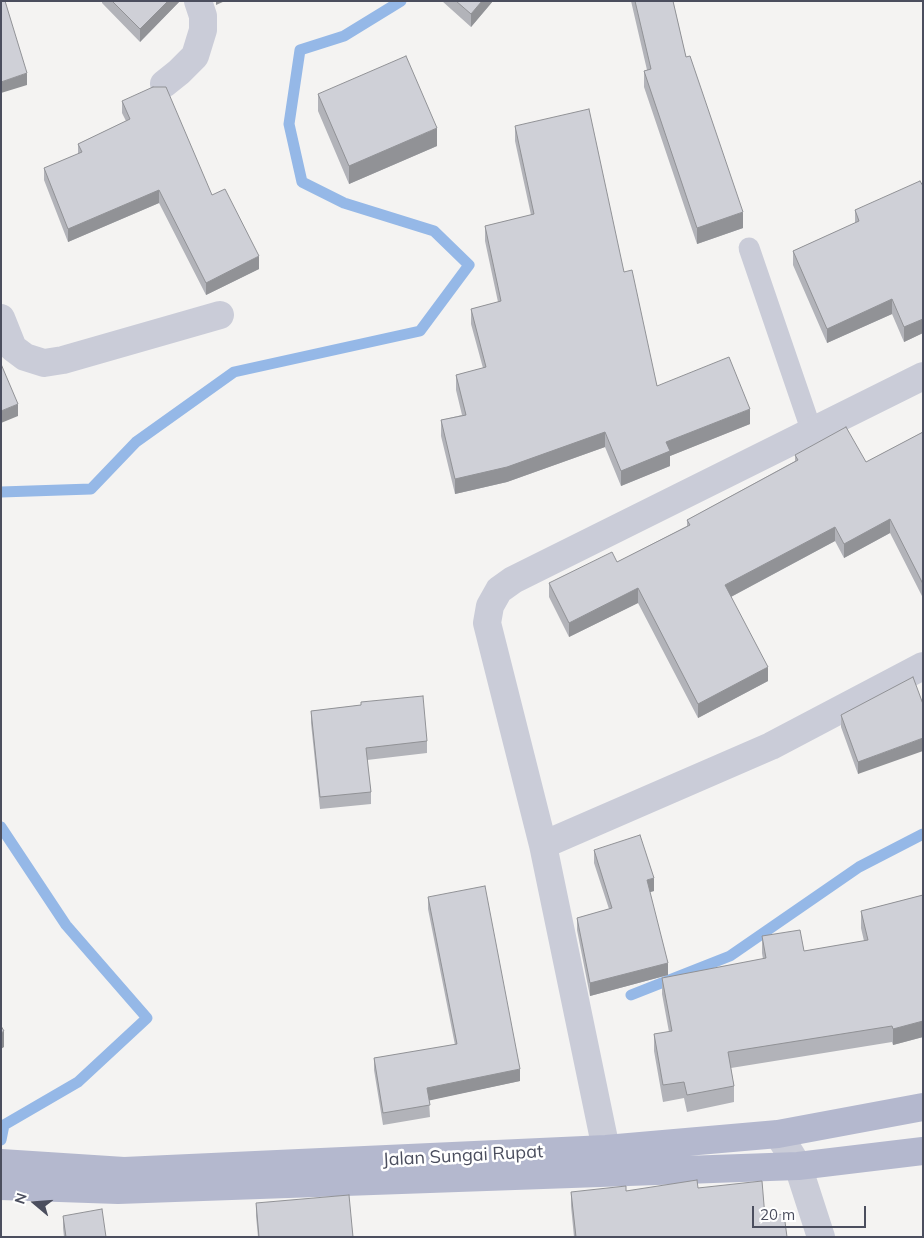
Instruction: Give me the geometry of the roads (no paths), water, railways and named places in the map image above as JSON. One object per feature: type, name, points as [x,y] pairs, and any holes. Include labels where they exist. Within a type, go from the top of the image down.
[{"type":"main road","name":"Jalan Sungai Rupat","points":[[608,1161],[778,1134],[923,1107]]},
{"type":"main road","name":"Jalan Sungai Rupat","points":[[1,1186],[608,1161],[798,1166],[923,1151]]},
{"type":"main road","name":"Jalan Sungai Rupat","points":[[1,1164],[121,1180]]},
{"type":"street","points":[[164,84],[195,56],[203,30],[203,16],[198,1]]},
{"type":"street","points":[[1,318],[13,348],[25,357],[44,363],[63,360],[220,315]]},
{"type":"street","points":[[608,1161],[543,845],[488,623],[490,606],[499,590],[513,580],[923,376]]},
{"type":"street","points":[[543,845],[771,746],[923,666]]},
{"type":"street","points":[[778,1134],[798,1166],[821,1237]]},
{"type":"lane","points":[[749,248],[812,432]]},
{"type":"waterway","points":[[1,492],[91,489],[136,442],[234,372],[420,331],[469,265],[434,231],[344,203],[302,182],[289,124],[300,50],[344,36],[401,1]]},
{"type":"waterway","points":[[1,827],[66,925],[147,1018],[78,1082],[4,1125],[1,1140]]},
{"type":"waterway","points":[[631,995],[730,956],[859,867],[923,834]]}]
